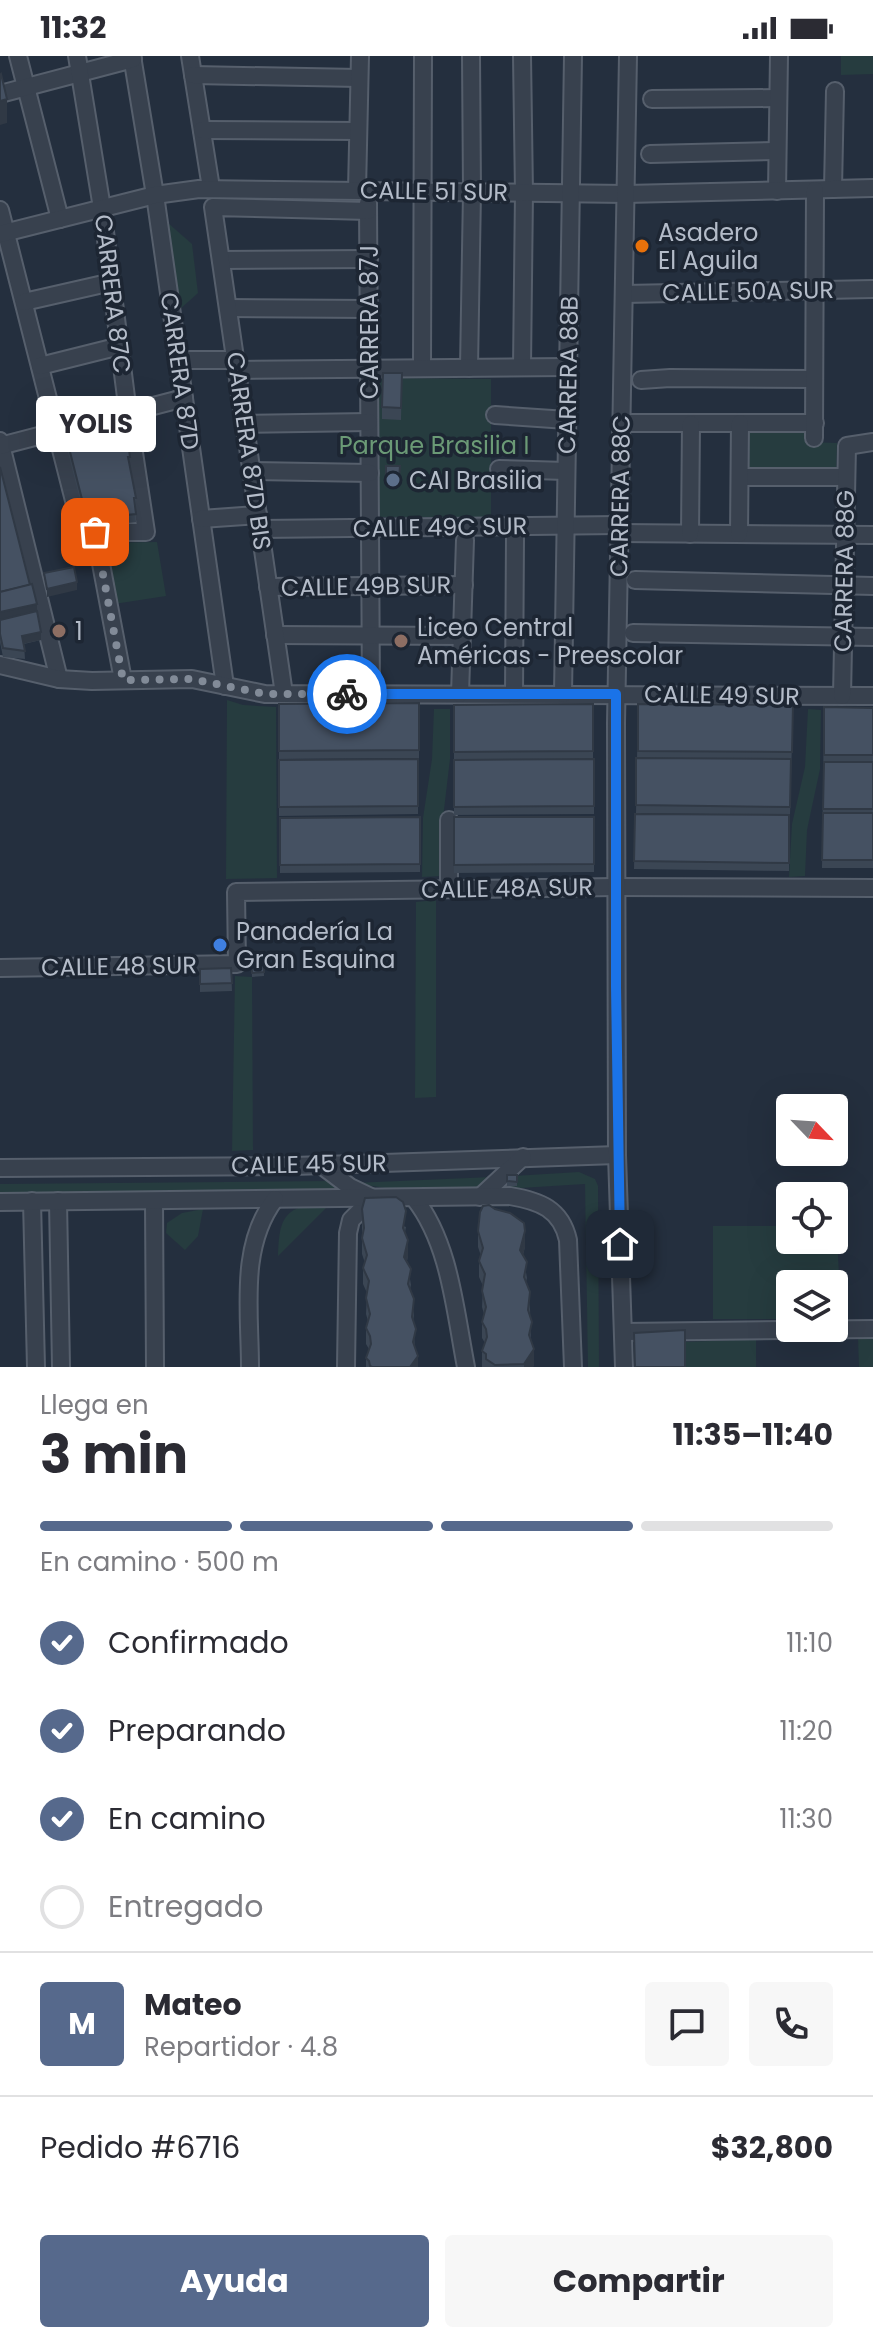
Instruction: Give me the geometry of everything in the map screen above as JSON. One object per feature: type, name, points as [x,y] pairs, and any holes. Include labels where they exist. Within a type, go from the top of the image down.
[{"type":"street","points":[[18,56],[60,219]]},
{"type":"street","name":"CARRERA 87C","points":[[77,56],[102,208],[146,532],[88,532]]},
{"type":"street","points":[[190,56],[211,188]]},
{"type":"street","name":"CARRERA 87J","points":[[360,56],[358,131],[368,211],[369,259],[371,694]]},
{"type":"street","points":[[422,368],[423,56]]},
{"type":"street","points":[[469,368],[471,56]]},
{"type":"street","points":[[522,56],[522,367]]},
{"type":"street","name":"CARRERA 88B","points":[[563,694],[573,56]]},
{"type":"street","name":"CARRERA 88C","points":[[624,1367],[617,1155],[615,887],[628,56]]},
{"type":"street","points":[[777,191],[779,56]]},
{"type":"street","points":[[0,94],[132,58]]},
{"type":"street","name":"CARRERA 87D","points":[[132,58],[155,195],[225,686]]},
{"type":"street","points":[[193,75],[359,78]]},
{"type":"street","points":[[833,189],[835,91]]},
{"type":"street","points":[[652,99],[778,98]]},
{"type":"street","points":[[202,130],[358,131]]},
{"type":"street","points":[[650,154],[777,151]]},
{"type":"street","name":"CALLE 51 SUR","points":[[3,234],[185,189],[626,194],[873,188]]},
{"type":"street","points":[[621,423],[740,423],[814,431],[815,190]]},
{"type":"street","name":"CARRERA 87D BIS","points":[[284,694],[213,207],[368,211]]},
{"type":"street","points":[[0,210],[3,234],[24,302],[56,432],[88,532],[123,680]]},
{"type":"street","points":[[221,260],[369,259]]},
{"type":"street","points":[[24,302],[112,282]]},
{"type":"street","name":"CALLE 50A SUR","points":[[624,294],[873,289]]},
{"type":"street","points":[[228,308],[369,309]]},
{"type":"street","points":[[40,366],[120,346]]},
{"type":"street","points":[[178,360],[369,369],[568,367]]},
{"type":"street","points":[[641,380],[814,379]]},
{"type":"street","points":[[59,679],[0,445],[184,398]]},
{"type":"street","points":[[495,415],[567,420]]},
{"type":"street","points":[[245,424],[369,422]]},
{"type":"street","points":[[739,534],[740,423]]},
{"type":"street","points":[[690,534],[691,424]]},
{"type":"street","name":"CARRERA 88G","points":[[842,696],[847,446],[873,442]]},
{"type":"street","points":[[499,469],[566,471]]},
{"type":"street","points":[[252,471],[370,473]]},
{"type":"street","points":[[740,477],[846,477]]},
{"type":"street","name":"CALLE 49C SUR","points":[[201,519],[370,528],[565,526],[690,534],[873,535]]},
{"type":"street","points":[[514,694],[515,537]]},
{"type":"street","points":[[460,694],[465,540]]},
{"type":"street","points":[[635,580],[873,586]]},
{"type":"street","name":"CALLE 49B SUR","points":[[268,587],[464,585]]},
{"type":"street","points":[[633,633],[873,637]]},
{"type":"street","points":[[275,635],[462,636]]},
{"type":"street","name":"CALLE 49 SUR","points":[[0,665],[59,679],[123,680],[177,687],[206,681],[250,692],[371,694],[426,701],[460,694],[616,694],[801,702],[842,696],[873,696]]},
{"type":"street","points":[[449,820],[449,889]]},
{"type":"street","name":"CALLE 48A SUR","points":[[237,964],[236,892],[810,882],[873,888]]},
{"type":"street","name":"CALLE 48 SUR","points":[[0,968],[237,964]]},
{"type":"street","name":"CALLE 45 SUR","points":[[0,1168],[321,1165],[617,1155]]},
{"type":"street","points":[[480,1197],[523,1157]]},
{"type":"street","points":[[321,1165],[350,1187],[373,1198]]},
{"type":"street","points":[[0,1202],[510,1196],[538,1203],[550,1209],[565,1226],[568,1240],[573,1367]]},
{"type":"street","points":[[346,1367],[348,1233],[351,1220],[373,1198]]},
{"type":"street","points":[[414,1198],[425,1211],[437,1236],[466,1367]]},
{"type":"street","points":[[250,1367],[250,1254],[263,1215],[275,1199]]},
{"type":"street","points":[[32,1201],[36,1367]]},
{"type":"street","points":[[58,1201],[61,1367]]},
{"type":"street","points":[[154,1201],[155,1367]]},
{"type":"street","points":[[623,1332],[873,1329]]},
{"type":"green space","points":[[841,56],[873,56],[873,74],[841,75]]},
{"type":"green space","points":[[168,223],[192,244],[198,293],[179,310]]},
{"type":"green space","name":"Parque Brasilia I","points":[[378,378],[491,379],[491,517],[377,517]]},
{"type":"green space","points":[[746,429],[809,430],[809,442],[837,443],[836,473],[745,472]]},
{"type":"green space","points":[[157,542],[166,596],[114,604],[102,543]]},
{"type":"green space","points":[[227,700],[243,705],[276,707],[277,878],[226,879]]},
{"type":"green space","points":[[434,709],[450,709],[442,876],[422,877],[423,818],[432,759]]},
{"type":"green space","points":[[808,709],[821,710],[820,769],[807,830],[805,876],[789,877],[792,824],[805,767]]},
{"type":"green space","points":[[436,900],[436,1097],[415,1098],[416,902]]},
{"type":"green space","points":[[235,976],[252,977],[253,1150],[232,1151]]},
{"type":"green space","points":[[579,1172],[595,1179],[598,1186],[599,1367],[588,1367],[585,1184],[506,1189],[507,1186],[517,1185],[513,1176]]},
{"type":"green space","points":[[492,1177],[478,1190],[411,1192],[353,1183]]},
{"type":"green space","points":[[331,1181],[342,1186],[334,1186],[334,1190],[0,1194],[0,1184]]},
{"type":"green space","points":[[305,1206],[328,1206],[278,1256],[280,1231],[285,1218]]},
{"type":"green space","points":[[203,1209],[198,1236],[185,1250],[166,1233],[167,1223],[182,1213]]},
{"type":"green space","points":[[713,1226],[776,1226],[776,1254],[838,1254],[839,1270],[776,1270],[776,1319],[713,1319]]},
{"type":"green space","points":[[858,1338],[873,1339],[873,1367],[859,1367]]},
{"type":"green space","points":[[756,1339],[756,1367],[634,1367],[685,1342]]},
{"type":"building","points":[[0,75],[7,99],[0,101]]},
{"type":"building","points":[[383,373],[402,373],[401,408],[382,407]]},
{"type":"building","points":[[125,418],[136,514],[87,519],[65,432]]},
{"type":"building","points":[[386,466],[400,466],[399,479],[386,479]]},
{"type":"building","points":[[0,467],[30,585],[0,592]]},
{"type":"building","points":[[74,567],[77,582],[47,589],[44,573]]},
{"type":"building","points":[[32,584],[37,604],[0,612],[0,592]]},
{"type":"building","points":[[37,611],[41,632],[22,636],[25,651],[3,648],[0,620]]},
{"type":"building","points":[[419,703],[419,750],[279,751],[279,704]]},
{"type":"building","points":[[593,704],[593,751],[454,752],[454,705]]},
{"type":"building","points":[[638,704],[793,705],[792,752],[638,751]]},
{"type":"building","points":[[824,707],[873,708],[873,755],[824,755]]},
{"type":"building","points":[[636,758],[791,759],[790,807],[636,805]]},
{"type":"building","points":[[418,759],[418,806],[279,807],[279,760]]},
{"type":"building","points":[[594,759],[594,806],[454,807],[454,760]]},
{"type":"building","points":[[824,762],[873,762],[873,809],[823,809]]},
{"type":"building","points":[[823,813],[873,813],[873,860],[822,860]]},
{"type":"building","points":[[635,814],[789,815],[789,863],[634,861]]},
{"type":"building","points":[[420,817],[420,864],[280,865],[280,818]]},
{"type":"building","points":[[454,817],[594,817],[594,864],[454,865]]},
{"type":"building","points":[[263,951],[264,972],[252,973],[251,952]]},
{"type":"building","points":[[231,968],[232,983],[200,984],[200,969]]},
{"type":"building","points":[[507,1175],[517,1175],[517,1182],[507,1181]]},
{"type":"building","points":[[396,1197],[403,1202],[406,1211],[403,1228],[408,1240],[404,1257],[411,1269],[408,1284],[414,1299],[412,1317],[416,1329],[413,1342],[418,1356],[410,1367],[372,1367],[366,1358],[371,1344],[366,1328],[370,1314],[366,1298],[369,1281],[363,1268],[367,1255],[362,1238],[362,1209],[365,1198]]},
{"type":"building","points":[[489,1205],[510,1213],[524,1223],[520,1250],[527,1262],[524,1277],[530,1292],[528,1310],[532,1322],[529,1335],[534,1349],[524,1364],[495,1365],[486,1359],[482,1351],[487,1337],[482,1322],[486,1307],[482,1291],[485,1274],[479,1261],[483,1248],[478,1231],[480,1212],[483,1206]]},
{"type":"building","points":[[685,1330],[685,1367],[635,1367],[634,1333]]},
{"type":"way so far","points":[[95,532],[123,680],[192,679],[265,694],[347,694]]},
{"type":"place","name":"Asadero El Aguila","points":[[642,246]]},
{"type":"place","name":"CAI Brasilia","points":[[393,480]]},
{"type":"place","name":"YOLIS","points":[[95,532]]},
{"type":"place","name":"1","points":[[59,631]]},
{"type":"place","name":"Liceo Central Américas - Preescolar","points":[[401,641]]},
{"type":"place","name":"Panadería La Gran Esquina","points":[[220,945]]},
{"type":"route","points":[[347,694],[616,694],[620,1244]]}]
